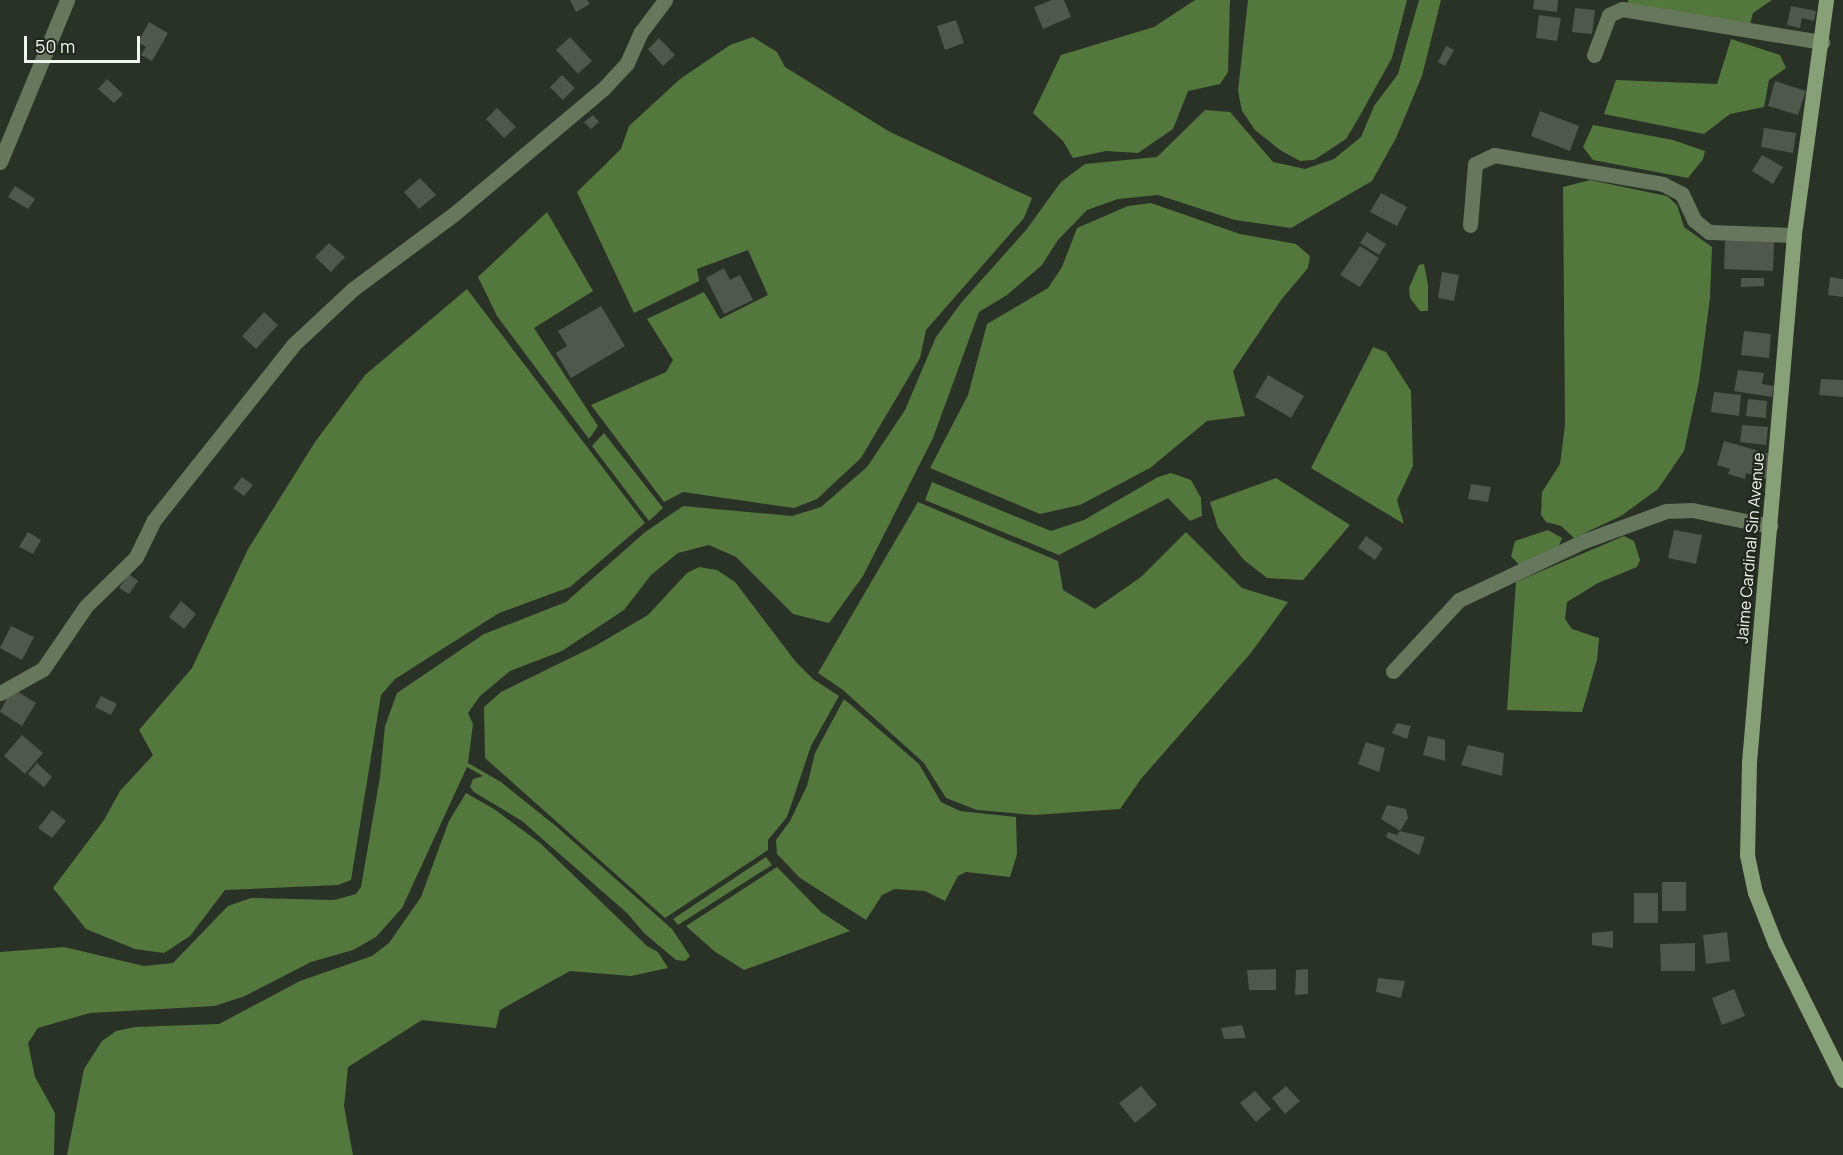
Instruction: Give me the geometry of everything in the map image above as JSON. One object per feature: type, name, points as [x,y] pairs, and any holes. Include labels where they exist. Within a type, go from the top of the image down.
[{"type":"street","points":[[0,162],[67,0]]},
{"type":"street","points":[[0,693],[43,669],[62,647],[86,606],[136,557],[154,520],[293,345],[353,289],[454,214],[603,90],[627,63],[641,32],[664,0]]},
{"type":"street","name":"Jaime Cardinal Sin Avenue","points":[[1826,0],[1794,235],[1749,762],[1748,855],[1755,892],[1775,943],[1843,1080]]},
{"type":"street","points":[[1594,55],[1609,15],[1622,9],[1822,42]]},
{"type":"street","points":[[1470,225],[1475,164],[1494,155],[1664,184],[1682,194],[1694,220],[1709,232],[1794,235]]},
{"type":"street","points":[[1393,671],[1459,600],[1584,541],[1666,511],[1692,510],[1770,526]]},
{"type":"shaded area","points":[[1195,0],[1230,0],[1228,72],[1220,84],[1188,91],[1173,129],[1138,153],[1106,151],[1073,158],[1063,141],[1033,113],[1061,55],[1154,27]]},
{"type":"shaded area","points":[[1248,0],[1407,0],[1392,58],[1358,119],[1346,139],[1314,160],[1300,161],[1280,150],[1255,130],[1242,111],[1238,91]]},
{"type":"shaded area","points":[[1419,0],[1441,0],[1422,76],[1396,138],[1372,181],[1291,228],[1235,220],[1158,195],[1118,199],[1087,210],[1058,240],[1042,265],[1007,295],[979,312],[933,438],[863,576],[829,623],[793,614],[736,557],[709,545],[678,553],[651,575],[624,610],[562,651],[510,671],[480,696],[468,713],[473,724],[468,763],[501,782],[557,827],[672,929],[690,956],[685,961],[676,960],[644,933],[627,913],[522,821],[474,792],[470,787],[473,779],[483,776],[467,767],[402,908],[376,937],[353,950],[311,962],[245,996],[215,1006],[90,1013],[38,1028],[28,1043],[35,1077],[55,1113],[54,1155],[0,1155],[0,952],[64,947],[144,966],[173,963],[228,906],[251,898],[334,900],[356,894],[361,887],[380,777],[385,726],[397,693],[484,634],[566,602],[644,533],[683,506],[792,516],[821,507],[867,467],[905,410],[936,337],[961,303],[1026,230],[1061,182],[1085,164],[1157,157],[1205,110],[1230,112],[1273,162],[1305,169],[1334,159],[1361,137],[1374,106],[1398,74]]},
{"type":"shaded area","points":[[1628,0],[1772,0],[1753,13],[1748,32],[1628,7]]},
{"type":"shaded area","points":[[753,37],[777,52],[785,67],[890,132],[1032,198],[1024,218],[926,330],[920,358],[861,458],[817,499],[794,508],[683,492],[664,502],[591,405],[666,372],[673,360],[647,319],[704,292],[720,319],[768,295],[748,250],[697,269],[699,281],[634,313],[577,192],[621,149],[629,126],[680,79],[730,45]]},
{"type":"shaded area","points":[[1731,39],[1780,55],[1786,68],[1769,80],[1764,107],[1730,114],[1704,134],[1604,114],[1616,80],[1717,84]]},
{"type":"shaded area","points":[[1593,125],[1673,140],[1705,151],[1703,159],[1688,178],[1593,160],[1583,147]]},
{"type":"shaded area","points":[[1590,180],[1667,196],[1677,205],[1684,227],[1712,247],[1710,298],[1699,381],[1684,451],[1658,489],[1621,516],[1574,538],[1561,526],[1546,522],[1541,515],[1542,492],[1560,464],[1565,425],[1563,187]]},
{"type":"shaded area","points":[[1151,203],[1240,234],[1296,244],[1310,256],[1308,268],[1281,300],[1233,371],[1245,416],[1207,421],[1150,468],[1080,505],[1040,514],[930,468],[968,395],[987,324],[1048,288],[1062,267],[1077,228],[1128,206]]},
{"type":"shaded area","points":[[547,212],[593,291],[534,328],[598,426],[589,439],[497,316],[478,277]]},
{"type":"shaded area","points":[[1424,264],[1428,285],[1428,311],[1420,311],[1410,298],[1409,288],[1419,265]]},
{"type":"shaded area","points":[[467,289],[645,523],[570,587],[499,613],[395,679],[381,695],[351,880],[338,885],[225,890],[190,936],[164,953],[135,949],[86,929],[53,888],[104,820],[120,791],[153,755],[139,730],[192,668],[248,549],[315,442],[365,375]]},
{"type":"shaded area","points":[[1373,347],[1386,352],[1411,391],[1413,466],[1397,500],[1404,524],[1311,468]]},
{"type":"shaded area","points":[[604,433],[663,508],[649,521],[592,446]]},
{"type":"shaded area","points":[[1171,473],[1191,480],[1201,498],[1202,516],[1190,521],[1168,498],[1059,555],[925,500],[932,482],[1051,531],[1084,520],[1158,477]]},
{"type":"shaded area","points":[[1276,478],[1350,525],[1303,580],[1267,578],[1244,560],[1218,528],[1210,502]]},
{"type":"shaded area","points":[[918,502],[1058,561],[1063,590],[1095,609],[1141,577],[1186,532],[1242,588],[1288,602],[1250,654],[1141,779],[1120,809],[1034,815],[977,810],[946,798],[924,763],[843,690],[818,673]]},
{"type":"shaded area","points":[[1548,530],[1562,538],[1559,546],[1519,565],[1511,556],[1515,541]]},
{"type":"shaded area","points":[[1624,536],[1634,541],[1640,560],[1637,567],[1598,583],[1567,602],[1565,619],[1572,629],[1599,638],[1597,660],[1582,712],[1507,710],[1516,582]]},
{"type":"shaded area","points":[[699,567],[717,570],[735,582],[796,662],[813,679],[839,696],[811,746],[787,817],[768,840],[768,850],[665,918],[485,758],[484,707],[501,692],[595,646],[648,615],[687,573]]},
{"type":"shaded area","points":[[844,699],[919,764],[941,802],[960,811],[1016,817],[1017,854],[1010,877],[966,872],[958,876],[945,901],[925,891],[895,889],[882,895],[866,920],[800,878],[777,854],[776,840],[790,821],[807,786],[815,753]]},
{"type":"shaded area","points":[[466,793],[494,809],[540,843],[647,946],[658,952],[668,968],[631,976],[570,971],[500,1010],[496,1028],[422,1020],[348,1067],[344,1106],[353,1155],[67,1155],[84,1069],[102,1041],[116,1031],[135,1027],[219,1024],[300,981],[372,956],[389,943],[421,897],[449,821]]},
{"type":"shaded area","points":[[766,857],[772,865],[678,925],[673,919]]},
{"type":"shaded area","points":[[777,867],[821,912],[850,931],[744,970],[714,951],[686,926]]},
{"type":"building","points":[[570,0],[587,0],[590,4],[576,12]]},
{"type":"building","points":[[1052,0],[1064,0],[1071,17],[1043,29],[1034,7]]},
{"type":"building","points":[[1534,0],[1558,0],[1557,12],[1533,9]]},
{"type":"building","points":[[1791,6],[1816,11],[1814,21],[1802,18],[1800,28],[1787,25]]},
{"type":"building","points":[[1575,8],[1595,10],[1592,34],[1572,32]]},
{"type":"building","points":[[1539,15],[1561,18],[1557,41],[1536,38]]},
{"type":"building","points":[[956,20],[964,43],[945,50],[937,26]]},
{"type":"building","points":[[149,22],[168,33],[152,61],[141,55],[146,47],[138,42]]},
{"type":"building","points":[[570,37],[592,61],[578,74],[556,50]]},
{"type":"building","points":[[659,38],[675,55],[663,66],[648,49]]},
{"type":"building","points":[[1446,46],[1454,50],[1445,66],[1438,62]]},
{"type":"building","points":[[562,75],[575,88],[563,100],[550,87]]},
{"type":"building","points":[[107,79],[123,94],[114,103],[98,89]]},
{"type":"building","points":[[1775,81],[1806,91],[1798,115],[1768,106]]},
{"type":"building","points":[[497,108],[516,127],[504,138],[486,119]]},
{"type":"building","points":[[1540,111],[1579,126],[1570,151],[1531,136]]},
{"type":"building","points":[[593,115],[599,122],[591,129],[584,122]]},
{"type":"building","points":[[1764,128],[1796,133],[1793,153],[1761,147]]},
{"type":"building","points":[[1762,155],[1783,167],[1773,184],[1752,171]]},
{"type":"building","points":[[420,178],[436,195],[419,209],[404,192]]},
{"type":"building","points":[[15,186],[35,199],[28,209],[8,197]]},
{"type":"building","points":[[1381,193],[1407,207],[1397,226],[1370,212]]},
{"type":"building","points":[[1367,232],[1386,244],[1379,255],[1360,243]]},
{"type":"building","points":[[1725,240],[1774,242],[1773,271],[1724,269]]},
{"type":"building","points":[[329,243],[345,257],[331,272],[315,257]]},
{"type":"building","points":[[1360,246],[1379,258],[1360,287],[1340,275]]},
{"type":"building","points":[[724,268],[730,280],[740,275],[753,300],[724,314],[706,278]]},
{"type":"building","points":[[1442,272],[1459,275],[1454,301],[1438,298]]},
{"type":"building","points":[[1830,277],[1843,279],[1843,297],[1828,295]]},
{"type":"building","points":[[1741,278],[1764,278],[1764,286],[1741,287]]},
{"type":"building","points":[[601,306],[625,346],[571,378],[556,353],[567,346],[558,331]]},
{"type":"building","points":[[264,312],[278,325],[256,349],[242,336]]},
{"type":"building","points":[[1744,331],[1771,334],[1769,358],[1741,355]]},
{"type":"building","points":[[1738,370],[1764,373],[1762,384],[1774,386],[1772,397],[1734,391]]},
{"type":"building","points":[[1268,375],[1304,396],[1291,418],[1255,397]]},
{"type":"building","points":[[1821,379],[1843,380],[1843,397],[1819,395]]},
{"type":"building","points":[[1714,392],[1741,395],[1739,416],[1711,412]]},
{"type":"building","points":[[1748,399],[1767,401],[1766,418],[1746,416]]},
{"type":"building","points":[[1742,425],[1768,427],[1766,445],[1740,442]]},
{"type":"building","points":[[1724,441],[1773,455],[1766,479],[1746,473],[1745,479],[1728,474],[1730,469],[1717,465]]},
{"type":"building","points":[[242,477],[253,485],[244,496],[233,488]]},
{"type":"building","points":[[1471,484],[1491,487],[1488,502],[1468,499]]},
{"type":"building","points":[[1674,530],[1702,535],[1696,564],[1668,558]]},
{"type":"building","points":[[28,532],[41,540],[33,554],[19,547]]},
{"type":"building","points":[[1366,536],[1383,548],[1375,560],[1358,548]]},
{"type":"building","points":[[129,574],[138,581],[129,594],[119,588]]},
{"type":"building","points":[[181,601],[196,614],[184,629],[169,617]]},
{"type":"building","points":[[11,626],[34,637],[22,660],[0,648]]},
{"type":"building","points":[[12,688],[36,703],[22,726],[0,712]]},
{"type":"building","points":[[101,696],[117,704],[111,715],[95,707]]},
{"type":"building","points":[[1397,723],[1411,726],[1407,739],[1392,733]]},
{"type":"building","points":[[22,735],[43,753],[25,774],[4,756]]},
{"type":"building","points":[[1428,736],[1445,740],[1445,761],[1423,755]]},
{"type":"building","points":[[1366,742],[1385,748],[1379,772],[1358,764]]},
{"type":"building","points":[[1468,745],[1504,753],[1502,776],[1461,765]]},
{"type":"building","points":[[37,763],[52,777],[44,787],[28,774]]},
{"type":"building","points":[[1387,805],[1406,809],[1408,818],[1400,831],[1381,819]]},
{"type":"building","points":[[52,810],[66,821],[52,838],[38,828]]},
{"type":"building","points":[[1400,831],[1425,837],[1419,855],[1386,837],[1388,832],[1397,835]]},
{"type":"building","points":[[1662,882],[1686,882],[1686,911],[1662,911]]},
{"type":"building","points":[[1634,893],[1658,893],[1658,923],[1634,923]]},
{"type":"building","points":[[1613,931],[1613,948],[1592,945],[1592,933]]},
{"type":"building","points":[[1727,932],[1730,961],[1706,964],[1703,935]]},
{"type":"building","points":[[1695,943],[1695,971],[1661,971],[1660,944]]},
{"type":"building","points":[[1276,969],[1276,990],[1249,990],[1247,970]]},
{"type":"building","points":[[1308,969],[1308,994],[1295,995],[1296,970]]},
{"type":"building","points":[[1378,978],[1405,981],[1401,998],[1376,992]]},
{"type":"building","points":[[1734,989],[1745,1016],[1722,1025],[1712,998]]},
{"type":"building","points":[[1242,1025],[1246,1038],[1224,1039],[1221,1028]]},
{"type":"building","points":[[1141,1086],[1157,1105],[1135,1123],[1119,1103]]},
{"type":"building","points":[[1286,1086],[1300,1101],[1285,1114],[1272,1098]]},
{"type":"building","points":[[1255,1091],[1271,1109],[1256,1122],[1240,1103]]}]
